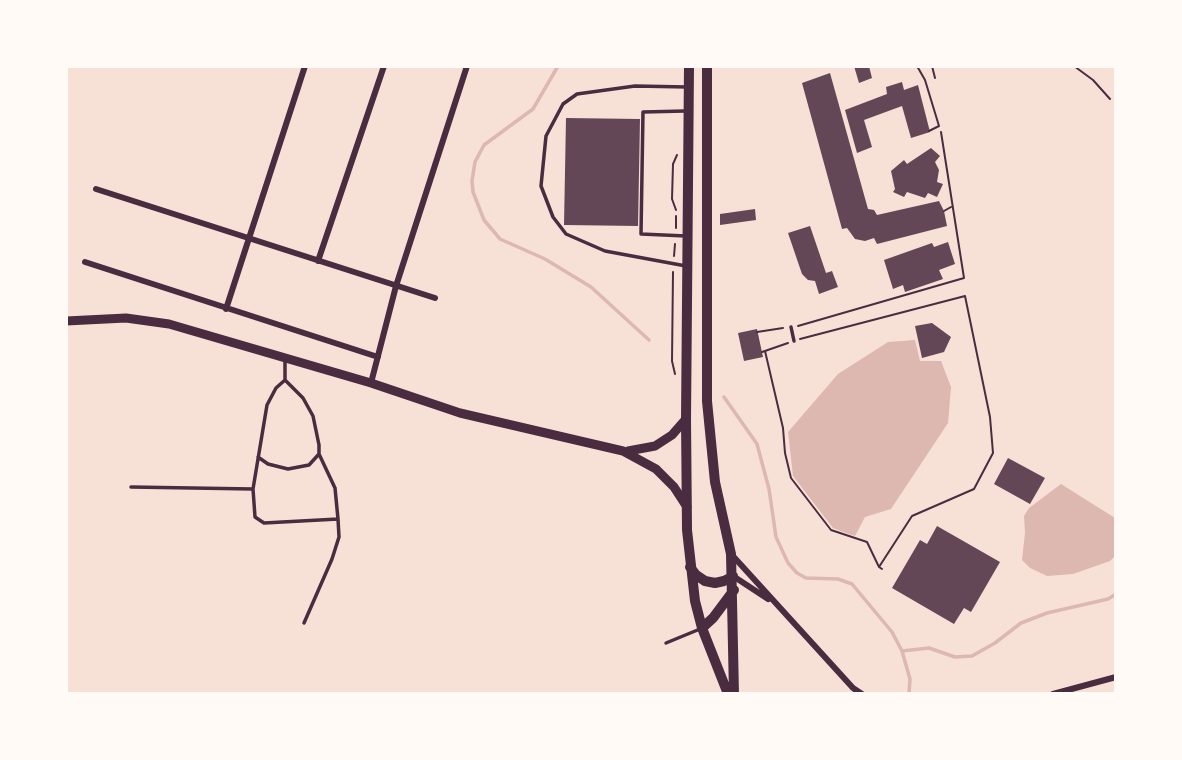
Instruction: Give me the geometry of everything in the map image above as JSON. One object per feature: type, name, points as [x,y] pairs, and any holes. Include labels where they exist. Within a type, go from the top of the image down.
[{"type":"main road","points":[[689,66],[685,419],[690,567],[702,628],[727,694]]},
{"type":"main road","points":[[707,66],[706,401],[712,461],[732,554],[734,694]]},
{"type":"main road","points":[[66,321],[126,318],[169,324],[471,415],[623,451],[655,446],[672,435],[685,419]]},
{"type":"main road","points":[[623,451],[656,469],[674,487],[688,509]]},
{"type":"main road","points":[[690,567],[705,581],[715,583],[733,576]]},
{"type":"main road","points":[[702,628],[734,590]]},
{"type":"street","points":[[226,309],[304,66]]},
{"type":"street","points":[[318,261],[384,66]]},
{"type":"street","points":[[371,383],[396,286],[467,66]]},
{"type":"street","points":[[96,189],[435,298]]},
{"type":"street","points":[[85,262],[378,357]]},
{"type":"street","points":[[732,554],[853,691],[862,694]]},
{"type":"street","points":[[733,576],[776,604]]},
{"type":"street","points":[[1053,694],[1115,677]]},
{"type":"lane","points":[[688,266],[605,251],[566,234],[553,217],[541,186],[546,136],[563,104],[577,94],[635,86],[689,87]]},
{"type":"lane","points":[[688,111],[643,112],[641,234],[688,236]]},
{"type":"lane","points":[[791,327],[794,341]]},
{"type":"lane","points":[[285,359],[285,380],[267,405],[253,489],[255,517],[264,523],[338,519]]},
{"type":"lane","points":[[285,380],[303,398],[313,416],[319,445],[318,454],[335,488],[338,519],[339,537],[332,559],[303,623]]},
{"type":"lane","points":[[258,457],[268,464],[288,469],[309,465],[318,454]]},
{"type":"lane","points":[[131,487],[253,489]]},
{"type":"lane","points":[[666,643],[702,628]]},
{"type":"path","points":[[918,66],[939,126],[929,131]]},
{"type":"path","points":[[932,66],[935,78]]},
{"type":"path","points":[[1074,66],[1093,79],[1110,99]]},
{"type":"path","points":[[797,326],[964,278],[941,132]]},
{"type":"path","points":[[676,376],[671,361],[677,212],[671,199],[673,164],[677,154]]},
{"type":"path","points":[[939,170],[947,170]]},
{"type":"path","points":[[944,211],[952,206]]},
{"type":"path","points":[[800,339],[965,296],[990,416],[993,453],[974,489],[912,516],[879,567]]},
{"type":"path","points":[[757,332],[783,328]]},
{"type":"path","points":[[789,343],[763,352],[783,428],[791,478],[831,530],[867,542],[882,569]]},
{"type":"shaded area","points":[[915,340],[920,361],[941,361],[951,387],[948,423],[891,509],[865,517],[855,536],[833,528],[793,476],[788,432],[838,374],[888,342]]},
{"type":"shaded area","points":[[1061,484],[1115,518],[1115,556],[1110,561],[1073,574],[1047,576],[1030,568],[1022,560],[1024,516],[1029,508]]},
{"type":"building","points":[[854,66],[869,66],[872,78],[859,83]]},
{"type":"building","points":[[830,73],[868,209],[874,210],[877,215],[939,201],[947,226],[877,244],[874,238],[865,241],[855,239],[847,228],[842,229],[802,83]]},
{"type":"building","points":[[902,82],[904,90],[918,85],[930,132],[911,138],[902,106],[864,120],[872,147],[857,153],[845,110],[887,94],[886,87]]},
{"type":"building","points":[[566,118],[640,119],[638,226],[564,225]]},
{"type":"building","points":[[931,148],[940,156],[935,162],[939,170],[937,182],[943,184],[937,197],[928,193],[925,198],[907,192],[904,197],[893,192],[895,189],[891,171],[904,160],[907,164]]},
{"type":"building","points":[[755,209],[756,220],[720,225],[720,214]]},
{"type":"building","points":[[810,226],[826,273],[832,271],[838,287],[819,294],[815,281],[808,280],[802,274],[788,233]]},
{"type":"building","points":[[948,242],[955,264],[939,270],[943,279],[905,292],[903,285],[893,289],[884,260],[932,243],[934,247]]},
{"type":"building","points":[[932,323],[951,337],[944,352],[922,358],[915,326]]},
{"type":"building","points":[[757,329],[763,357],[744,361],[738,333]]},
{"type":"building","points":[[1008,458],[1045,478],[1030,504],[994,484]]},
{"type":"building","points":[[937,526],[1000,562],[971,612],[964,608],[954,624],[892,588],[920,540],[927,544]]},
{"type":"waterway","points":[[558,66],[533,109],[484,145],[475,162],[473,192],[484,220],[500,239],[545,259],[591,287],[649,340]]},
{"type":"waterway","points":[[724,397],[757,444],[769,489],[776,537],[788,563],[806,578],[838,579],[852,584],[892,632],[902,651],[929,648],[955,657],[972,656],[1021,623],[1047,613],[1108,599],[1116,594]]},
{"type":"waterway","points":[[902,651],[910,679],[909,694]]}]
